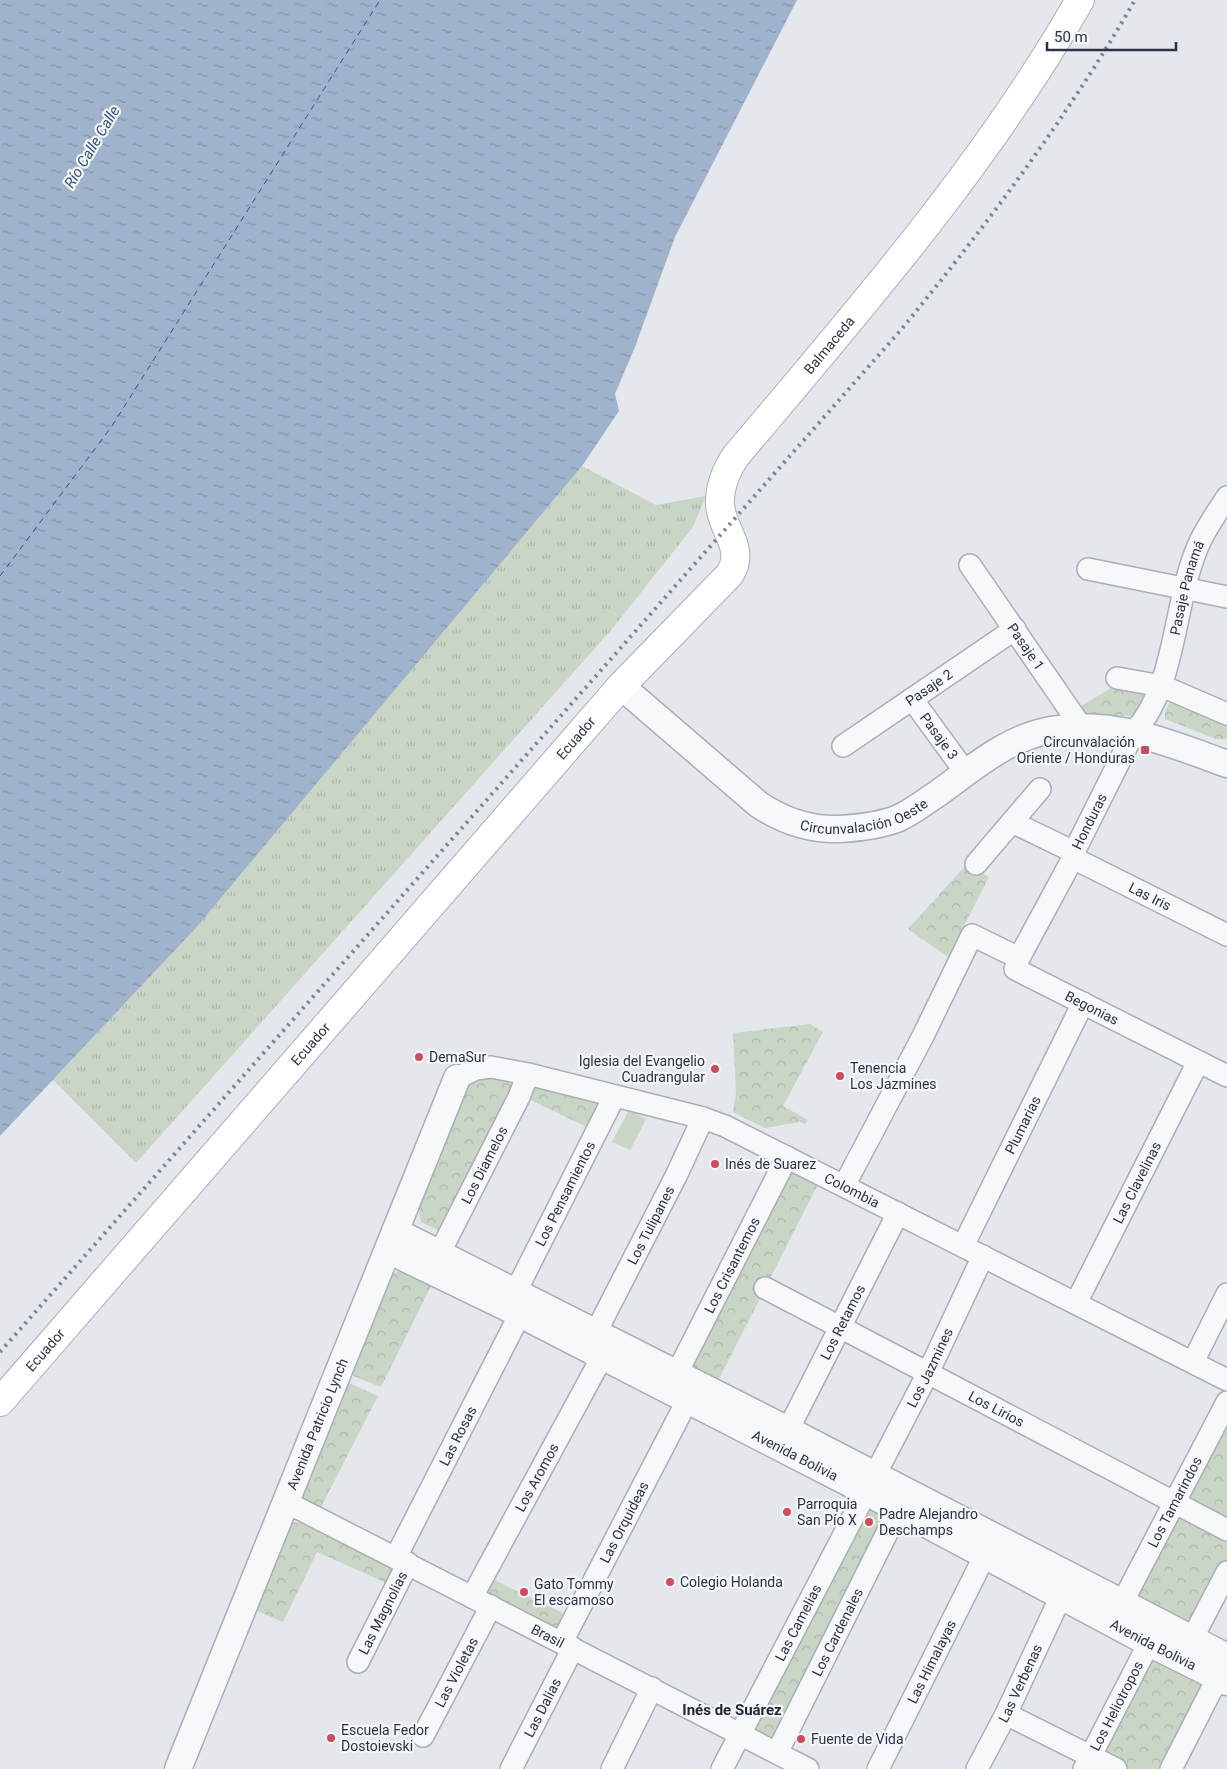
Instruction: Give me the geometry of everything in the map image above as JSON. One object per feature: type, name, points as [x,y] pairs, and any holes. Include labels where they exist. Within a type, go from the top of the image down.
[{"type":"main road","name":"Balmaceda","points":[[621,686],[734,568],[736,561],[735,546],[726,529],[720,505],[721,487],[728,468],[735,457],[888,275],[951,193],[1011,109],[1080,0]]},
{"type":"main road","name":"Ecuador","points":[[0,1402],[621,686]]},
{"type":"street","name":"Pasaje Panamá","points":[[1162,686],[1184,589],[1198,546],[1227,497]]},
{"type":"street","name":"Pasaje 1","points":[[970,565],[1082,728]]},
{"type":"street","points":[[1088,570],[1227,597]]},
{"type":"street","name":"Pasaje 2","points":[[843,746],[1015,629]]},
{"type":"street","points":[[1117,678],[1162,686],[1227,714]]},
{"type":"street","name":"Circunvalación Oeste","points":[[621,686],[758,804],[776,816],[822,830],[856,828],[898,818],[920,806],[996,751],[1023,738],[1051,730],[1110,728],[1134,732],[1227,764]]},
{"type":"street","name":"Honduras","points":[[1019,958],[1074,855],[1134,732],[1144,721],[1162,686]]},
{"type":"street","name":"Pasaje 3","points":[[912,699],[966,773]]},
{"type":"street","points":[[976,864],[1040,789]]},
{"type":"street","name":"Las Iris","points":[[1012,822],[1227,935]]},
{"type":"street","points":[[844,1186],[923,1036],[972,934],[1019,958]]},
{"type":"street","name":"Begonias","points":[[1019,958],[1015,968],[1226,1075]]},
{"type":"street","name":"Plumarias","points":[[963,1246],[1083,1003]]},
{"type":"street","name":"Las Clavelinas","points":[[1076,1303],[1198,1062]]},
{"type":"street","name":"Colombia","points":[[457,1078],[476,1070],[491,1067],[528,1074],[702,1118],[725,1126],[1227,1380]]},
{"type":"street","name":"Los Diamelos","points":[[439,1254],[519,1097],[528,1074]]},
{"type":"street","name":"Avenida Patricio Lynch","points":[[178,1769],[457,1078]]},
{"type":"street","name":"Los Pensamientos","points":[[518,1303],[614,1097]]},
{"type":"street","name":"Los Tulipanes","points":[[599,1344],[702,1118]]},
{"type":"street","name":"Los Crisantemos","points":[[677,1373],[787,1157]]},
{"type":"street","name":"Los Retamos","points":[[788,1430],[898,1213]]},
{"type":"street","name":"Avenida Bolivia","points":[[392,1240],[439,1254],[518,1303]]},
{"type":"street","name":"Avenida Bolivia","points":[[392,1240],[599,1344],[687,1401],[1122,1603],[1192,1639],[1224,1672]]},
{"type":"street","name":"Los Jazmines","points":[[869,1484],[928,1372],[983,1256]]},
{"type":"street","name":"Los Lirios","points":[[765,1288],[1227,1530]]},
{"type":"street","points":[[1193,1362],[1227,1294]]},
{"type":"street","name":"Las Rosas","points":[[402,1560],[518,1303]]},
{"type":"street","name":"Avenida Bolivia","points":[[599,1344],[677,1373],[788,1430],[869,1484],[898,1511],[985,1555],[1149,1643],[1224,1672]]},
{"type":"street","name":"Los Aromos","points":[[482,1602],[599,1344]]},
{"type":"street","name":"Las Orquideas","points":[[568,1645],[687,1401]]},
{"type":"street","name":"Los Tamarindos","points":[[1122,1603],[1227,1402]]},
{"type":"street","name":"Las Camelias","points":[[722,1769],[869,1484]]},
{"type":"street","name":"Brasil","points":[[286,1502],[808,1769]]},
{"type":"street","name":"Los Cardenales","points":[[777,1753],[898,1511]]},
{"type":"street","name":"Las Himalayas","points":[[878,1769],[985,1555]]},
{"type":"street","name":"Las Magnolias","points":[[358,1662],[402,1560]]},
{"type":"street","points":[[1192,1639],[1227,1572]]},
{"type":"street","name":"Las Verbenas","points":[[977,1769],[1006,1714],[1061,1596]]},
{"type":"street","name":"Las Violetas","points":[[423,1736],[482,1602]]},
{"type":"street","name":"Los Heliotropos","points":[[1088,1763],[1149,1643]]},
{"type":"street","name":"Las Dalias","points":[[511,1769],[568,1645]]},
{"type":"street","points":[[1171,1769],[1224,1672]]},
{"type":"street","points":[[612,1769],[652,1688]]},
{"type":"street","points":[[1006,1714],[1088,1763],[1116,1769]]},
{"type":"green space","points":[[582,466],[656,505],[706,496],[693,527],[612,629],[136,1163],[53,1080],[195,929]]},
{"type":"green space","points":[[1126,686],[1144,690],[1146,696],[1138,717],[1084,714],[1080,707],[1111,688]]},
{"type":"green space","points":[[1171,700],[1227,720],[1227,739],[1216,739],[1165,719],[1165,711]]},
{"type":"green space","points":[[966,865],[989,877],[948,957],[908,929]]},
{"type":"green space","points":[[810,1024],[823,1032],[783,1106],[808,1120],[805,1124],[800,1122],[765,1128],[733,1112],[736,1093],[733,1033]]},
{"type":"green space","points":[[501,1073],[607,1101],[593,1130],[518,1094],[444,1233],[421,1222],[418,1207],[468,1082]]},
{"type":"green space","points":[[629,1110],[646,1119],[630,1150],[612,1142]]},
{"type":"green space","points":[[790,1169],[818,1184],[718,1381],[686,1365]]},
{"type":"green space","points":[[404,1268],[433,1282],[381,1387],[351,1375],[393,1274]]},
{"type":"green space","points":[[349,1383],[378,1396],[320,1509],[298,1497],[346,1384]]},
{"type":"green space","points":[[1227,1417],[1227,1558],[1190,1633],[1130,1602]]},
{"type":"green space","points":[[864,1508],[872,1508],[888,1517],[776,1741],[754,1728]]},
{"type":"green space","points":[[302,1522],[400,1570],[391,1585],[317,1552],[283,1622],[250,1608],[285,1523]]},
{"type":"green space","points":[[488,1577],[569,1616],[560,1631],[479,1592]]},
{"type":"green space","points":[[1154,1649],[1212,1678],[1165,1769],[1092,1769]]},
{"type":"water","name":"Río Calle Calle","points":[[0,0],[797,0],[675,237],[635,347],[615,394],[619,411],[582,466],[195,929],[0,1136]]},
{"type":"ferry route","points":[[0,576],[112,426],[380,0]]},
{"type":"railway","points":[[0,1352],[900,331],[963,252],[1024,170],[1082,87],[1135,0]]},
{"type":"place","name":"Circunvalación Oriente / Honduras","points":[[1145,750]]},
{"type":"place","name":"DemaSur","points":[[419,1057]]},
{"type":"place","name":"Iglesia del Evangelio Cuadrangular","points":[[715,1069]]},
{"type":"place","name":"Tenencia Los Jazmines","points":[[840,1076]]},
{"type":"place","name":"Inés de Suarez","points":[[715,1164]]},
{"type":"place","name":"Parroquia San Pío X","points":[[787,1512]]},
{"type":"place","name":"Padre Alejandro Deschamps","points":[[869,1522]]},
{"type":"place","name":"Colegio Holanda","points":[[670,1582]]},
{"type":"place","name":"Gato Tommy El escamoso","points":[[524,1592]]},
{"type":"place","name":"Escuela Fedor Dostoievski","points":[[331,1738]]},
{"type":"place","name":"Fuente de Vida","points":[[801,1739]]},
{"type":"district","name":"Inés de Suárez","points":[[732,1710]]}]
